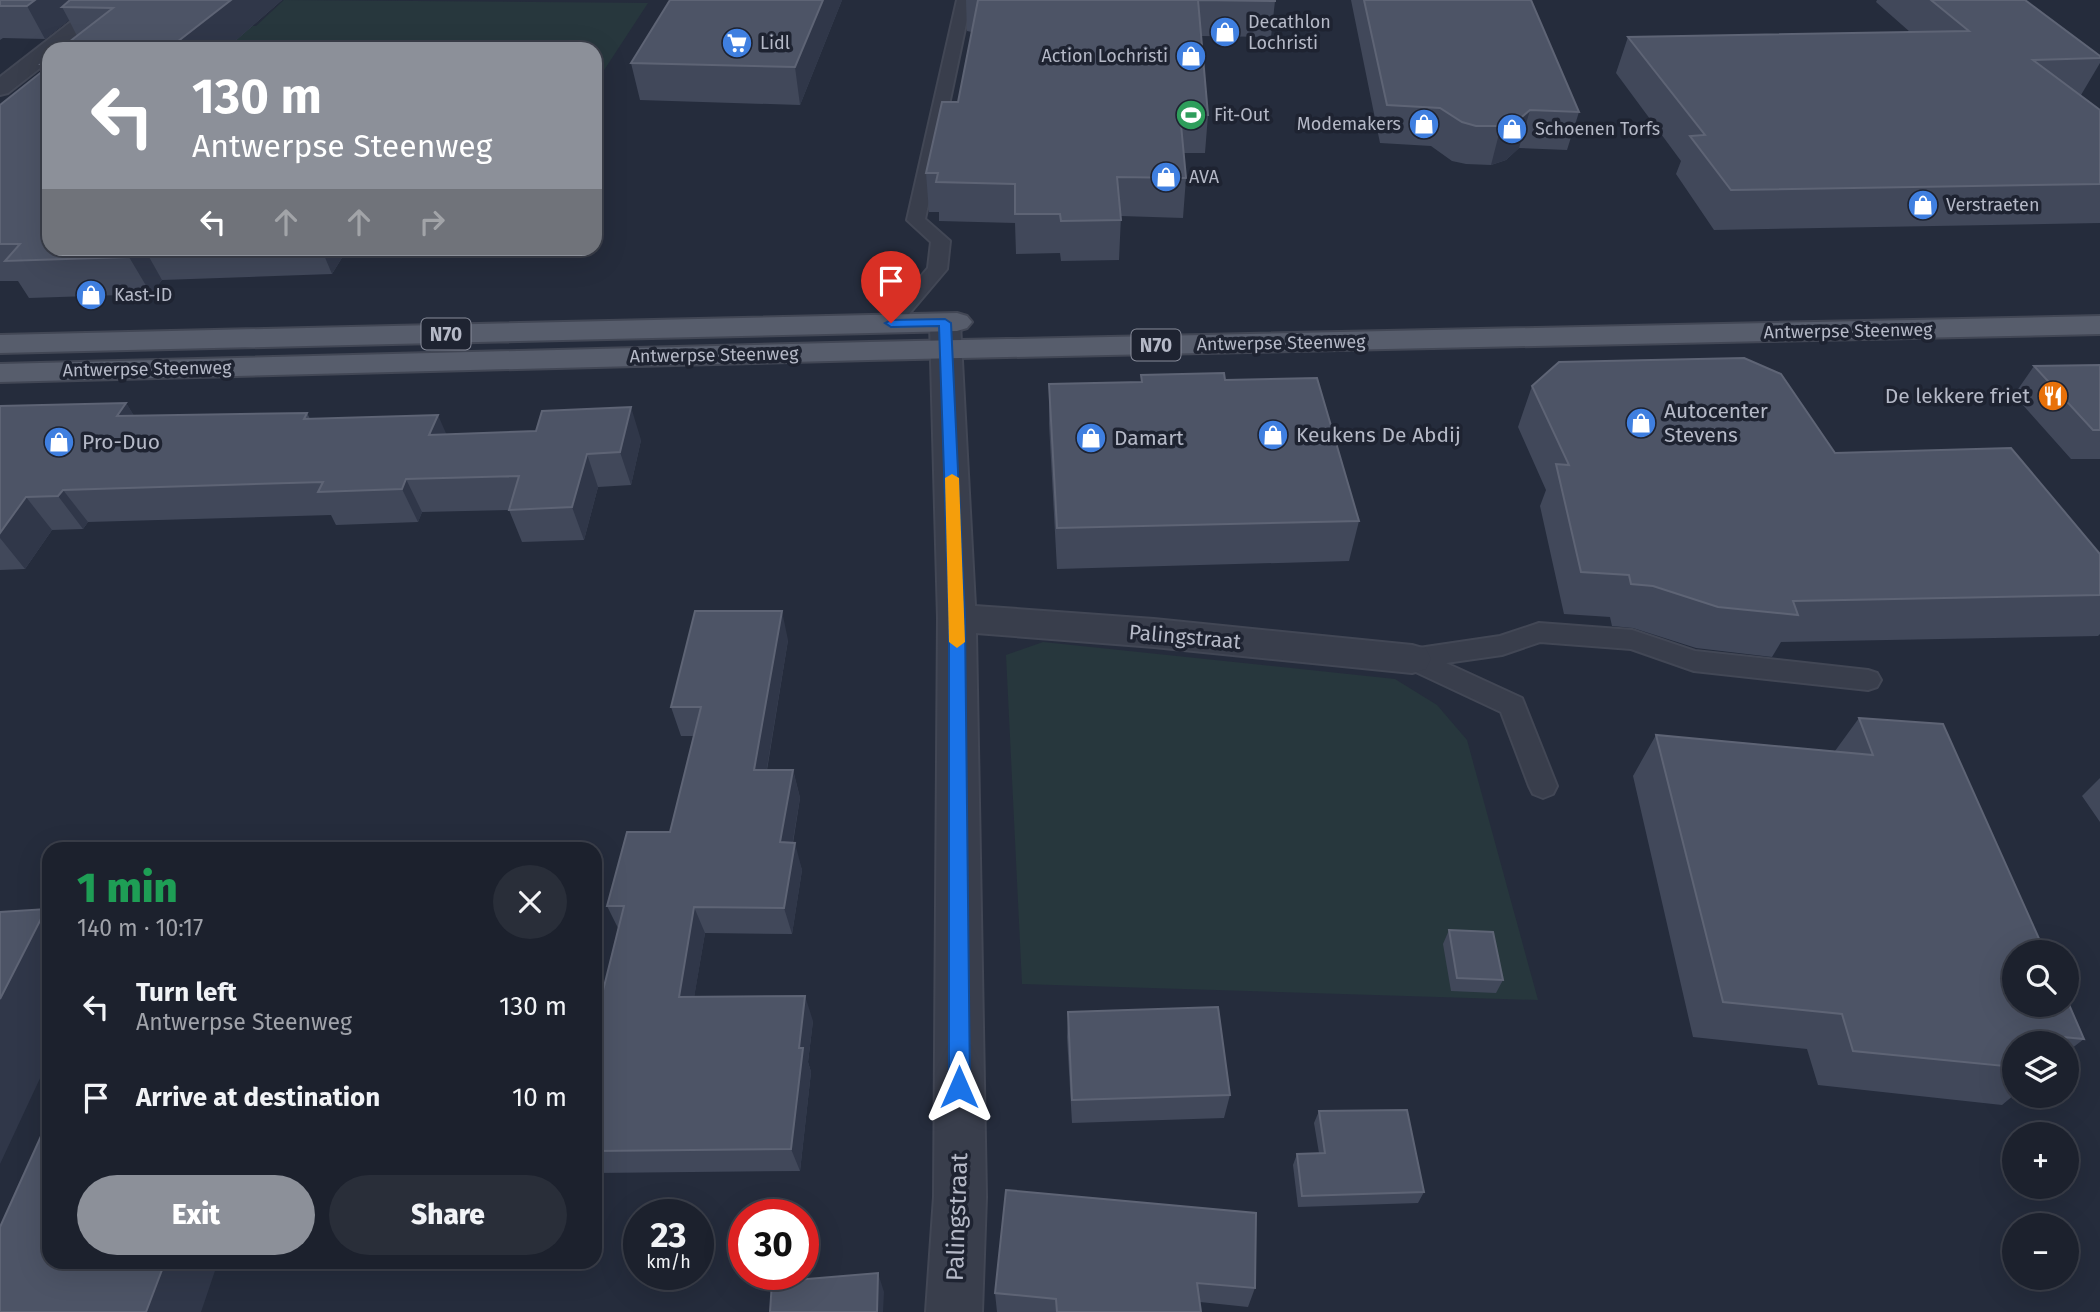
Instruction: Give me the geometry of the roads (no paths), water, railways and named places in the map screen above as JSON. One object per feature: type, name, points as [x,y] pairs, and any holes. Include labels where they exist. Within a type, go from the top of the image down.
[{"type":"main road","name":"Antwerpse Steenweg","points":[[0,373],[946,336],[2100,299]]},
{"type":"main road","name":"Antwerpse Steenweg","points":[[0,344],[891,323],[946,336],[2100,325]]},
{"type":"street","points":[[58,42],[112,0]]},
{"type":"street","points":[[0,88],[42,55]]},
{"type":"street","name":"Palingstraat","points":[[946,336],[957,618],[960,1197],[954,1312]]},
{"type":"street","name":"Palingstraat","points":[[957,618],[1412,659]]},
{"type":"lane","points":[[891,323],[937,269],[942,241],[916,220],[964,0]]},
{"type":"lane","points":[[1412,659],[1502,645],[1539,632],[1632,639],[1694,661],[1868,680]]},
{"type":"lane","points":[[1412,659],[1513,705],[1543,786]]},
{"type":"place","name":"Decathlon Lochristi","points":[[1225,32]]},
{"type":"place","name":"Lidl","points":[[737,43]]},
{"type":"place","name":"Action Lochristi","points":[[1191,56]]},
{"type":"place","name":"Fit-Out","points":[[1191,115]]},
{"type":"place","name":"Modemakers","points":[[1424,124]]},
{"type":"place","name":"Schoenen Torfs","points":[[1512,129]]},
{"type":"place","name":"AVA","points":[[1166,177]]},
{"type":"place","name":"Verstraeten","points":[[1923,205]]},
{"type":"place","name":"Kast-ID","points":[[91,295]]},
{"type":"place","name":"De lekkere friet","points":[[2053,396]]},
{"type":"place","name":"Autocenter Stevens","points":[[1641,423]]},
{"type":"place","name":"Keukens De Abdij","points":[[1273,435]]},
{"type":"place","name":"Damart","points":[[1091,438]]},
{"type":"place","name":"Pro-Duo","points":[[59,442]]}]
